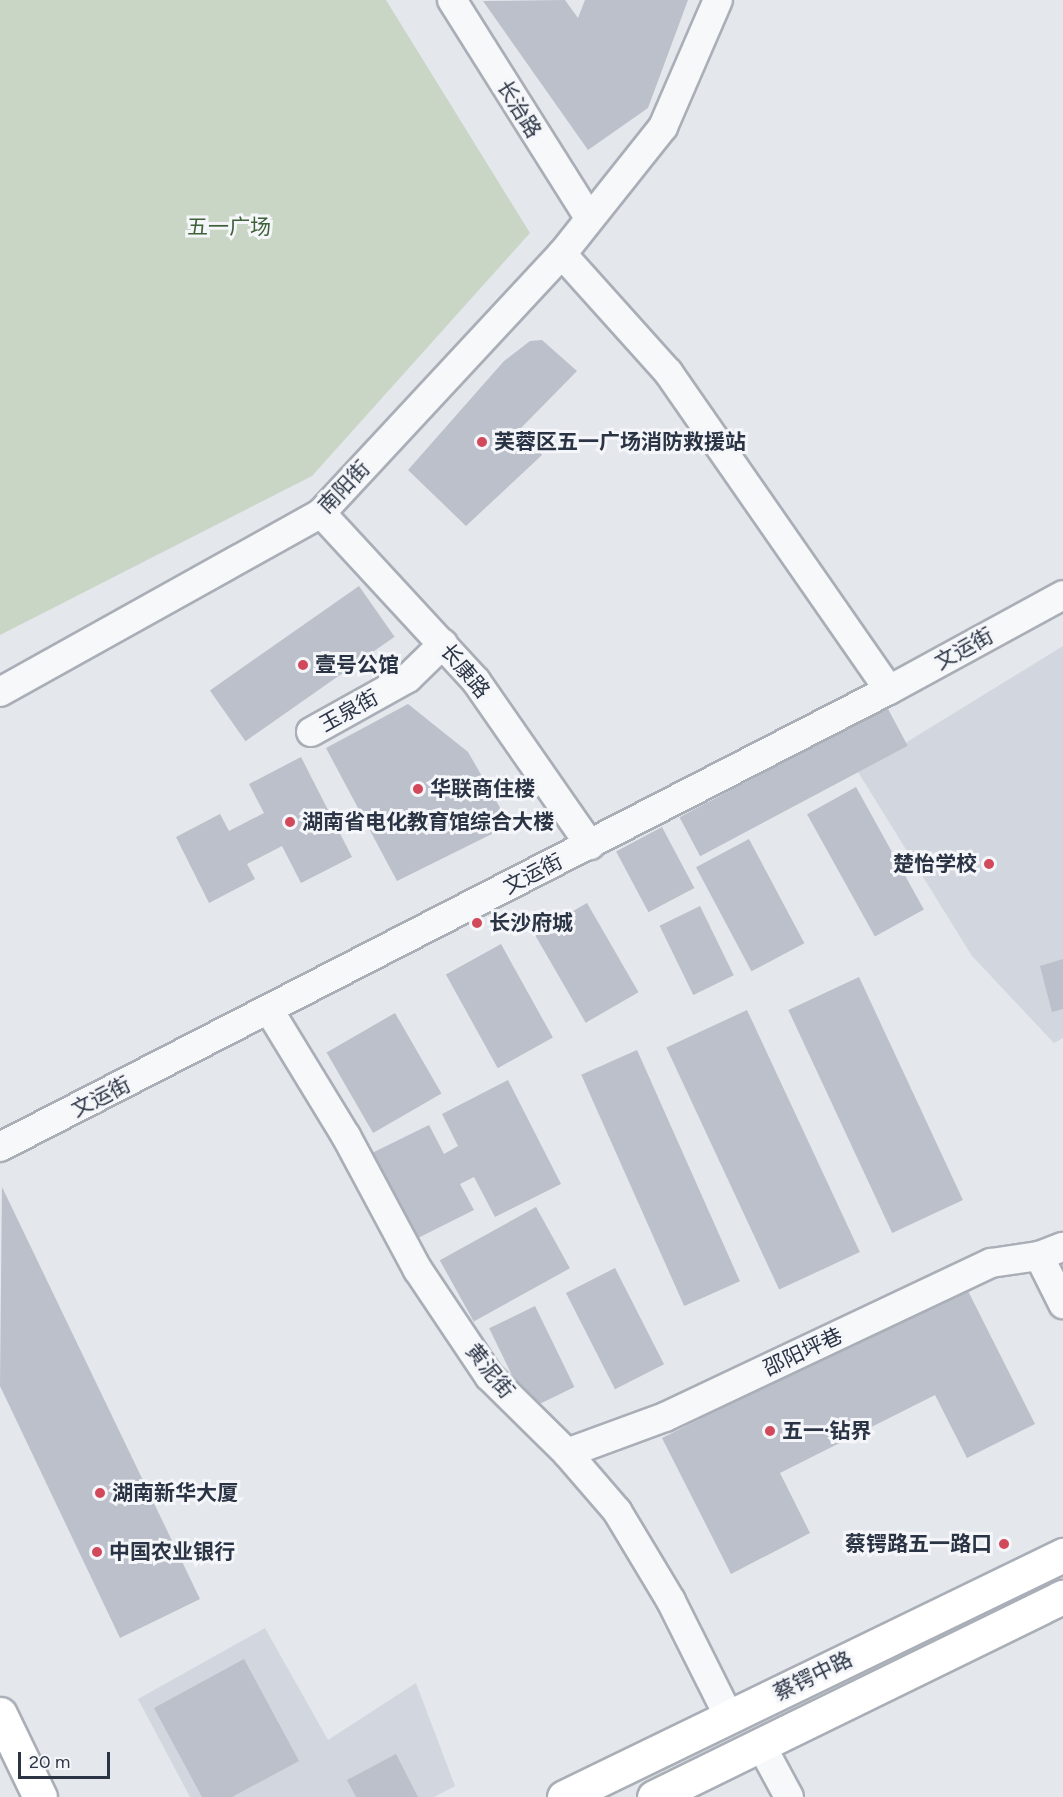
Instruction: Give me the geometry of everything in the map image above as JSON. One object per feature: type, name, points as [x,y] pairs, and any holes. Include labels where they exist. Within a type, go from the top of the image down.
[{"type":"main road","name":"蔡锷中路","points":[[564,1797],[1063,1555]]},
{"type":"main road","name":"蔡锷中路","points":[[654,1797],[1063,1597]]},
{"type":"main road","points":[[0,1714],[39,1797]]},
{"type":"street","name":"长治路","points":[[452,0],[588,216]]},
{"type":"street","name":"南阳街","points":[[0,692],[321,513],[562,254],[588,216],[663,127],[718,0]]},
{"type":"street","points":[[562,254],[668,372],[889,690]]},
{"type":"street","name":"长康路","points":[[321,513],[476,681],[590,845]]},
{"type":"street","name":"文运街","points":[[0,1147],[889,690],[1063,594]]},
{"type":"street","name":"玉泉街","points":[[311,732],[408,678],[443,644]]},
{"type":"street","name":"黄泥街","points":[[269,1010],[346,1136],[418,1270],[489,1376],[567,1453],[617,1511],[671,1601],[729,1717]]},
{"type":"street","points":[[1051,1251],[1063,1304]]},
{"type":"street","name":"邵阳坪巷","points":[[567,1453],[666,1417],[990,1263],[1051,1251]]},
{"type":"street","points":[[761,1745],[789,1797]]},
{"type":"shaded area","name":"楚怡学校","points":[[1063,646],[1063,1038],[1054,1043],[972,956],[858,772]]},
{"type":"shaded area","points":[[265,1628],[328,1740],[416,1683],[455,1786],[434,1797],[190,1797],[138,1699]]},
{"type":"green space","name":"五一广场","points":[[0,0],[386,0],[530,233],[312,476],[0,635]]},
{"type":"building","points":[[565,0],[578,18],[585,0],[688,0],[648,108],[588,150],[483,1]]},
{"type":"building","name":"芙蓉区五一广场消防救援站","points":[[542,340],[577,371],[520,429],[542,455],[466,526],[408,470],[504,361],[530,341]]},
{"type":"building","name":"壹号公馆","points":[[359,586],[395,637],[245,741],[210,690]]},
{"type":"building","name":"华联商住楼","points":[[408,704],[468,752],[510,825],[397,881],[326,748]]},
{"type":"building","points":[[887,707],[908,746],[700,856],[680,817]]},
{"type":"building","name":"湖南省电化教育馆综合大楼","points":[[301,757],[352,857],[301,883],[282,846],[247,864],[255,879],[209,903],[176,837],[220,814],[229,831],[264,813],[249,784]]},
{"type":"building","points":[[856,787],[924,909],[875,937],[807,814]]},
{"type":"building","points":[[662,827],[694,888],[648,912],[616,851]]},
{"type":"building","points":[[749,839],[804,943],[751,971],[696,867]]},
{"type":"building","points":[[587,903],[638,992],[586,1023],[534,934]]},
{"type":"building","points":[[700,906],[734,975],[693,995],[660,926]]},
{"type":"building","points":[[501,944],[553,1038],[498,1068],[446,975]]},
{"type":"building","points":[[1063,959],[1063,1009],[1052,1012],[1040,966]]},
{"type":"building","points":[[859,977],[963,1200],[892,1233],[788,1010]]},
{"type":"building","points":[[747,1010],[860,1252],[779,1290],[666,1048]]},
{"type":"building","points":[[395,1013],[442,1094],[373,1133],[327,1052]]},
{"type":"building","points":[[637,1050],[740,1281],[684,1306],[581,1075]]},
{"type":"building","points":[[508,1080],[561,1184],[495,1217],[474,1177],[460,1184],[474,1210],[414,1240],[370,1154],[429,1125],[444,1154],[458,1146],[442,1114]]},
{"type":"building","name":"湖南新华大厦","points":[[2,1187],[200,1599],[120,1638],[0,1386]]},
{"type":"building","points":[[536,1207],[570,1268],[474,1322],[440,1260]]},
{"type":"building","points":[[615,1268],[664,1364],[615,1389],[566,1293]]},
{"type":"building","name":"五一·钻界","points":[[965,1285],[1035,1424],[967,1458],[935,1395],[780,1473],[810,1533],[731,1574],[662,1438]]},
{"type":"building","points":[[535,1306],[574,1387],[529,1409],[489,1328]]},
{"type":"building","points":[[244,1659],[299,1761],[232,1797],[202,1797],[154,1708]]},
{"type":"building","points":[[396,1754],[418,1797],[356,1797],[347,1780]]},
{"type":"place","name":"芙蓉区五一广场消防救援站","points":[[482,442]]},
{"type":"place","name":"壹号公馆","points":[[303,665]]},
{"type":"place","name":"华联商住楼","points":[[418,789]]},
{"type":"place","name":"湖南省电化教育馆综合大楼","points":[[290,822]]},
{"type":"place","name":"楚怡学校","points":[[989,864]]},
{"type":"place","name":"长沙府城","points":[[477,923]]},
{"type":"place","name":"五一·钻界","points":[[770,1431]]},
{"type":"place","name":"湖南新华大厦","points":[[100,1493]]},
{"type":"place","name":"蔡锷路五一路口","points":[[1004,1544]]},
{"type":"place","name":"中国农业银行","points":[[97,1552]]}]
